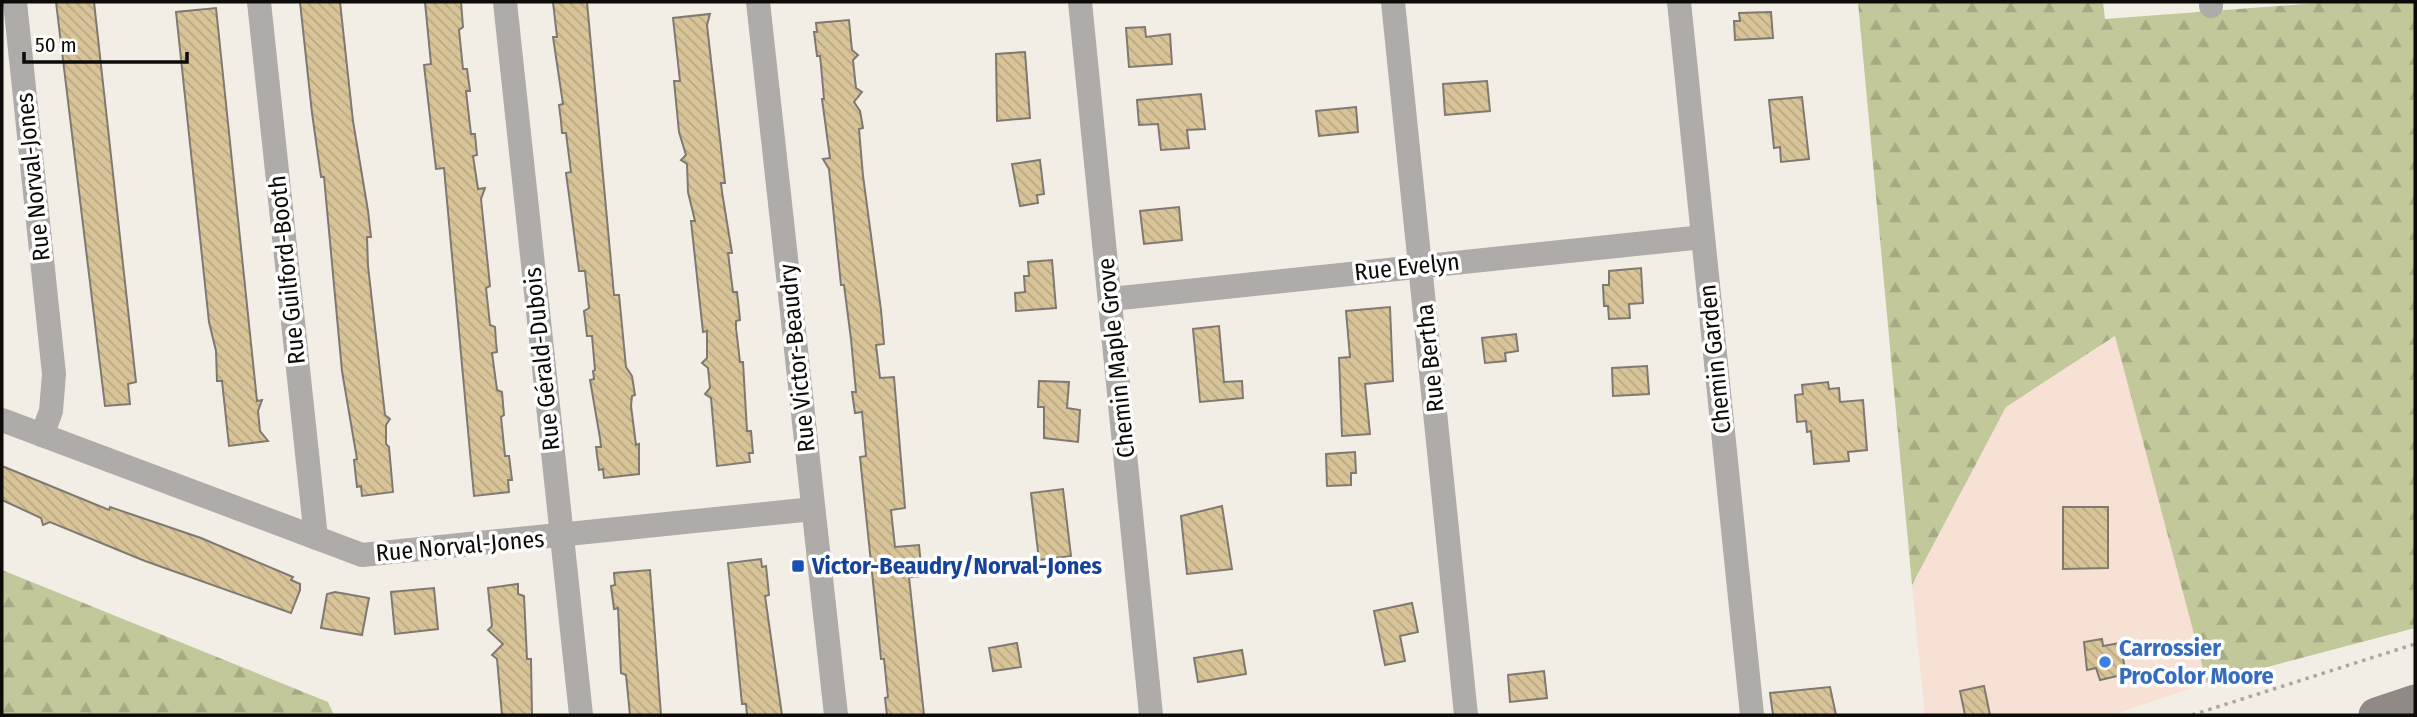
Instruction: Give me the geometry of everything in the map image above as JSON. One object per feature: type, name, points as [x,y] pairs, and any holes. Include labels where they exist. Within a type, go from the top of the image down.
[{"type":"main road","points":[[2376,715],[2415,702]]},
{"type":"street","name":"Rue Norval-Jones","points":[[15,2],[54,374],[51,411],[42,435]]},
{"type":"street","name":"Rue Guilford-Booth","points":[[259,2],[316,538]]},
{"type":"street","name":"Rue Gérald-Dubois","points":[[505,2],[581,715]]},
{"type":"street","name":"Rue Victor-Beaudry","points":[[758,2],[836,715]]},
{"type":"street","name":"Chemin Maple Grove","points":[[1080,2],[1151,715]]},
{"type":"street","name":"Rue Bertha","points":[[1393,2],[1465,715]]},
{"type":"street","name":"Chemin Garden","points":[[1679,2],[1752,715]]},
{"type":"street","name":"Rue Evelyn","points":[[1111,299],[1703,237]]},
{"type":"street","name":"Rue Norval-Jones","points":[[2,420],[347,551],[378,555],[813,509]]},
{"type":"path","points":[[2192,715],[2415,644]]},
{"type":"shaded area","points":[[2116,336],[2207,683],[2112,715],[1925,715],[1912,585],[2006,407]]},
{"type":"green space","points":[[1858,2],[2103,2],[2105,19],[2333,2],[2415,2],[2415,628],[2207,683],[2115,336],[2006,407],[1912,585]]},
{"type":"green space","points":[[2,570],[328,702],[334,715],[2,715]]},
{"type":"building","points":[[56,2],[94,2],[136,382],[128,384],[130,404],[105,406]]},
{"type":"building","points":[[300,2],[340,2],[353,121],[371,237],[367,237],[368,266],[385,415],[390,419],[386,425],[386,444],[389,447],[393,492],[362,496],[361,486],[357,487],[354,460],[357,459],[342,371],[324,177],[321,177],[312,113]]},
{"type":"building","points":[[425,2],[461,2],[463,27],[459,30],[463,69],[467,69],[470,91],[466,91],[471,134],[475,134],[477,155],[473,156],[478,189],[485,188],[481,199],[490,286],[486,288],[490,325],[495,327],[497,352],[492,353],[497,390],[502,392],[504,415],[501,417],[505,456],[509,456],[512,480],[508,480],[509,492],[474,496],[444,168],[436,169],[424,65],[431,64]]},
{"type":"building","points":[[553,2],[587,2],[614,295],[619,295],[626,367],[632,376],[635,395],[632,396],[631,406],[636,445],[639,444],[639,474],[604,478],[603,469],[599,470],[596,447],[601,447],[590,380],[594,379],[595,370],[592,336],[587,336],[584,311],[589,308],[585,271],[579,271],[566,173],[571,172],[559,105],[563,104],[553,37],[557,37]]},
{"type":"building","points":[[216,8],[257,401],[262,400],[258,411],[260,431],[268,441],[229,446],[222,381],[217,381],[216,351],[209,322],[176,12]]},
{"type":"building","points":[[1771,12],[1773,38],[1735,40],[1734,21],[1740,21],[1739,13]]},
{"type":"building","points":[[710,14],[707,25],[725,183],[721,183],[732,253],[728,253],[733,292],[737,292],[740,320],[736,321],[736,328],[740,362],[743,362],[747,431],[751,431],[753,453],[749,453],[750,462],[717,466],[711,398],[705,394],[710,388],[708,368],[702,363],[707,358],[707,331],[703,332],[691,221],[695,221],[688,192],[687,164],[681,160],[686,155],[679,132],[674,81],[680,81],[673,18]]},
{"type":"building","points":[[849,20],[852,50],[858,55],[853,60],[856,88],[862,92],[854,102],[860,111],[863,128],[859,129],[863,176],[884,344],[876,345],[880,378],[894,377],[905,508],[891,510],[895,547],[919,545],[922,576],[909,577],[924,715],[887,715],[885,698],[888,697],[884,659],[881,659],[860,457],[866,456],[862,412],[855,413],[852,392],[856,392],[851,339],[844,285],[841,285],[829,169],[823,159],[830,158],[822,99],[820,56],[817,56],[814,32],[817,32],[816,23]]},
{"type":"building","points":[[1145,27],[1146,37],[1170,34],[1172,64],[1129,67],[1126,28]]},
{"type":"building","points":[[1025,52],[1030,118],[997,121],[996,54]]},
{"type":"building","points":[[1487,81],[1490,111],[1445,115],[1443,84]]},
{"type":"building","points":[[1201,94],[1205,129],[1187,130],[1189,148],[1161,150],[1158,124],[1139,125],[1137,100]]},
{"type":"building","points":[[1802,97],[1809,159],[1781,162],[1780,147],[1774,148],[1769,100]]},
{"type":"building","points":[[1356,107],[1358,132],[1319,136],[1316,111]]},
{"type":"building","points":[[1040,160],[1044,194],[1037,195],[1038,203],[1020,206],[1012,164]]},
{"type":"building","points":[[1179,207],[1182,240],[1144,244],[1140,211]]},
{"type":"building","points":[[1052,260],[1056,308],[1016,311],[1015,293],[1025,292],[1024,276],[1029,276],[1028,262]]},
{"type":"building","points":[[1641,268],[1643,303],[1629,304],[1630,318],[1609,319],[1608,306],[1604,306],[1603,285],[1609,285],[1609,271]]},
{"type":"building","points":[[1390,307],[1393,381],[1365,384],[1370,434],[1342,436],[1339,358],[1350,357],[1346,311]]},
{"type":"building","points":[[1219,326],[1224,382],[1242,381],[1243,398],[1200,402],[1193,329]]},
{"type":"building","points":[[1516,334],[1518,351],[1505,353],[1506,361],[1485,363],[1482,338]]},
{"type":"building","points":[[1647,366],[1649,394],[1613,396],[1612,368]]},
{"type":"building","points":[[1039,381],[1069,382],[1067,408],[1080,410],[1078,442],[1044,438],[1044,407],[1038,407]]},
{"type":"building","points":[[1828,382],[1829,389],[1839,388],[1840,402],[1863,400],[1867,450],[1848,452],[1849,461],[1814,464],[1811,431],[1807,432],[1806,421],[1797,422],[1795,395],[1803,394],[1802,385]]},
{"type":"building","points":[[1355,452],[1356,473],[1351,473],[1351,485],[1327,486],[1326,454]]},
{"type":"building","points":[[2,466],[109,510],[110,507],[201,538],[293,577],[291,580],[300,584],[300,590],[291,613],[145,561],[50,522],[43,525],[41,518],[2,500]]},
{"type":"building","points":[[1063,489],[1071,556],[1039,560],[1031,493]]},
{"type":"building","points":[[1222,506],[1232,569],[1187,574],[1181,516]]},
{"type":"building","points":[[2063,507],[2108,507],[2108,568],[2063,569]]},
{"type":"building","points":[[761,559],[762,567],[766,566],[769,595],[765,596],[782,715],[747,715],[746,704],[742,704],[728,563]]},
{"type":"building","points":[[650,570],[661,715],[630,715],[626,675],[621,673],[618,608],[614,609],[611,586],[615,585],[614,573]]},
{"type":"building","points":[[518,584],[518,594],[524,596],[527,659],[531,659],[532,715],[502,715],[497,659],[492,655],[503,644],[488,630],[492,626],[488,588]]},
{"type":"building","points":[[434,588],[438,629],[395,634],[391,592]]},
{"type":"building","points":[[335,592],[369,598],[362,635],[321,628],[327,594]]},
{"type":"building","points":[[1412,603],[1418,632],[1400,636],[1405,661],[1385,665],[1374,611]]},
{"type":"building","name":"Carrossier ProColor Moore","points":[[2102,639],[2103,646],[2120,643],[2126,674],[2100,680],[2096,668],[2087,670],[2084,642]]},
{"type":"building","points":[[1017,643],[1021,667],[993,671],[989,648]]},
{"type":"building","points":[[1242,650],[1246,674],[1198,682],[1194,658]]},
{"type":"building","points":[[1544,671],[1547,698],[1510,702],[1508,675]]},
{"type":"building","points":[[1984,686],[1990,715],[1965,715],[1960,691]]},
{"type":"building","points":[[1830,687],[1836,715],[1773,715],[1770,693]]},
{"type":"place","name":"Victor-Beaudry/Norval-Jones","points":[[798,566]]},
{"type":"place","name":"Carrossier ProColor Moore","points":[[2105,662]]}]
